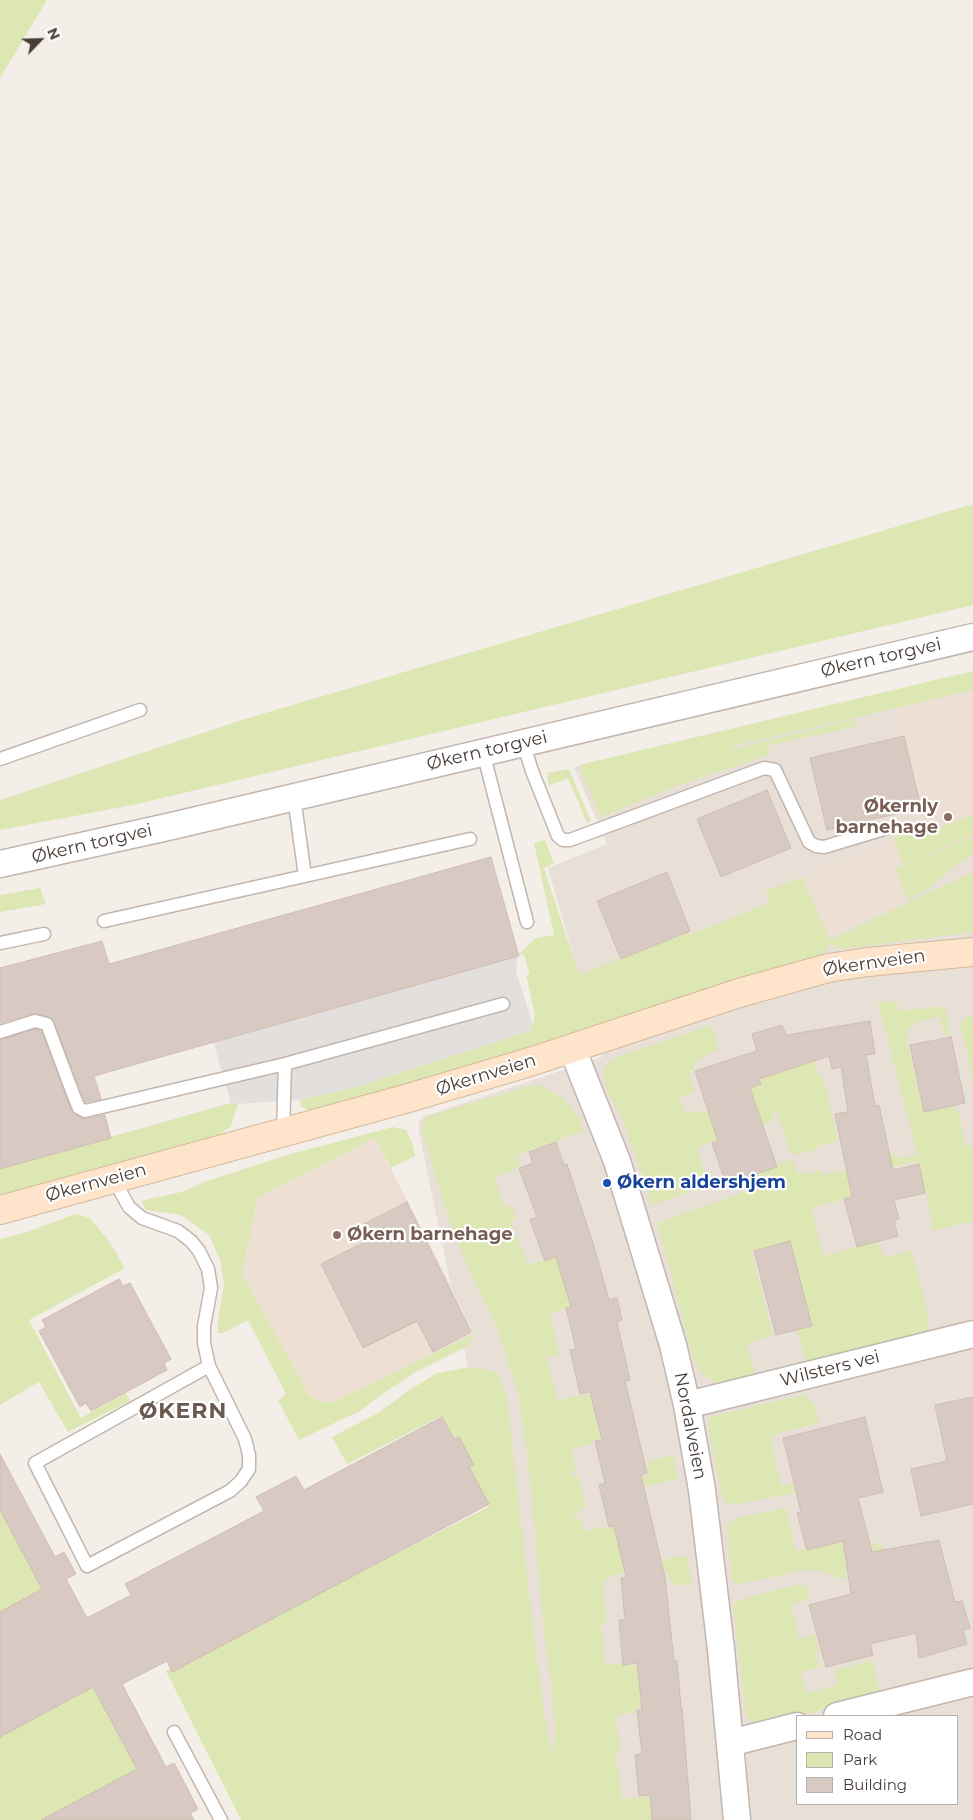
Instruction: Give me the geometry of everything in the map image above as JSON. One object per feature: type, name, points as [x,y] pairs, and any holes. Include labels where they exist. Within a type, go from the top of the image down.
[{"type":"street","name":"Økern torgvei","points":[[0,864],[294,797],[973,637]]},
{"type":"street","name":"Økernveien","points":[[0,1210],[405,1099],[572,1048],[739,993],[828,968],[868,962],[973,952]]},
{"type":"street","name":"Nordalveien","points":[[572,1048],[617,1161],[673,1345],[687,1405],[702,1490],[737,1820]]},
{"type":"street","name":"Wilsters vei","points":[[687,1405],[973,1334]]},
{"type":"street","points":[[841,1715],[973,1682]]},
{"type":"street","points":[[730,1743],[796,1726]]},
{"type":"lane","points":[[0,759],[140,710]]},
{"type":"lane","points":[[524,742],[532,771],[558,836],[564,840],[570,840],[764,768],[775,770],[809,842],[816,846],[824,847],[884,829]]},
{"type":"lane","points":[[483,752],[527,922]]},
{"type":"lane","points":[[294,797],[305,876]]},
{"type":"lane","points":[[104,921],[470,839]]},
{"type":"lane","points":[[0,943],[44,934]]},
{"type":"lane","points":[[0,1032],[35,1022],[47,1024],[75,1100],[79,1108],[85,1111],[285,1064],[503,1004]]},
{"type":"lane","points":[[283,1132],[285,1064]]},
{"type":"lane","points":[[113,1178],[129,1207],[142,1218],[178,1231],[191,1241],[199,1251],[208,1269],[211,1288],[204,1326],[204,1343],[210,1366],[245,1439],[249,1455],[248,1469],[241,1481],[230,1491],[87,1566],[35,1463],[210,1366]]},
{"type":"lane","points":[[174,1732],[220,1820]]},
{"type":"shaded area","points":[[973,675],[973,1820],[562,1820],[419,1132],[419,1123],[422,1117],[602,1057],[548,868],[607,844],[574,767]]},
{"type":"shaded area","name":"Økernly barnehage","points":[[973,690],[973,853],[908,901],[828,938],[802,877],[925,825],[904,737],[900,737],[894,708]]},
{"type":"shaded area","points":[[518,955],[516,971],[532,1022],[530,1031],[355,1087],[299,1100],[231,1103],[213,1041]]},
{"type":"shaded area","name":"Økern barnehage","points":[[375,1138],[475,1333],[333,1402],[319,1402],[309,1395],[242,1274],[258,1197]]},
{"type":"green space","points":[[0,0],[47,0],[0,78]]},
{"type":"green space","points":[[973,504],[973,605],[133,805],[0,830],[0,800],[245,719]]},
{"type":"green space","points":[[973,671],[973,690],[733,746],[733,749],[856,719],[856,726],[768,746],[769,755],[679,785],[601,817],[579,765]]},
{"type":"green space","points":[[569,769],[591,821],[587,823],[568,778],[549,786],[547,773]]},
{"type":"green space","points":[[973,814],[972,835],[903,864],[893,838],[925,825],[928,833]]},
{"type":"green space","points":[[973,837],[973,853],[927,889],[908,901],[895,868]]},
{"type":"green space","points":[[545,840],[554,863],[544,868],[579,975],[688,931],[689,935],[769,903],[766,891],[802,877],[830,940],[973,872],[973,932],[841,949],[831,943],[817,960],[810,963],[802,961],[758,973],[463,1069],[310,1111],[302,1107],[299,1100],[355,1087],[530,1031],[535,1015],[526,975],[530,975],[524,955],[518,955],[536,938],[554,935],[534,843]]},
{"type":"green space","points":[[40,888],[46,904],[0,912],[0,895]]},
{"type":"green space","points":[[878,1001],[896,1002],[900,1011],[943,1006],[947,1012],[949,1035],[944,1036],[940,1016],[918,1022],[907,1031],[907,1042],[923,1110],[950,1105],[959,1112],[965,1146],[973,1145],[973,1221],[933,1231],[926,1190],[922,1190],[915,1161],[888,1168],[871,1192],[812,1208],[823,1256],[876,1241],[886,1258],[911,1250],[927,1310],[929,1340],[806,1362],[797,1329],[787,1242],[751,1251],[773,1335],[747,1344],[756,1377],[731,1382],[714,1382],[701,1373],[694,1360],[657,1223],[749,1190],[745,1177],[793,1159],[797,1174],[806,1172],[808,1175],[820,1170],[822,1175],[846,1170],[844,1158],[887,1149],[900,1159],[917,1154]]},
{"type":"green space","points":[[973,1016],[973,1089],[968,1056],[960,1026],[962,1020]]},
{"type":"green space","points":[[711,1025],[719,1050],[696,1060],[695,1068],[689,1074],[695,1091],[680,1097],[685,1114],[707,1110],[741,1098],[739,1091],[759,1084],[765,1075],[815,1060],[818,1075],[824,1080],[838,1141],[817,1146],[817,1150],[792,1155],[774,1106],[772,1120],[763,1125],[697,1148],[708,1185],[653,1205],[622,1118],[608,1093],[603,1078],[605,1067],[615,1058]]},
{"type":"green space","points":[[533,1085],[540,1085],[561,1097],[579,1118],[583,1131],[517,1155],[520,1167],[494,1177],[505,1207],[512,1205],[516,1218],[512,1221],[514,1228],[510,1230],[513,1237],[516,1236],[528,1265],[556,1256],[573,1305],[550,1314],[559,1355],[547,1357],[557,1400],[597,1393],[594,1407],[601,1438],[591,1441],[592,1444],[572,1449],[576,1470],[572,1471],[572,1476],[578,1475],[586,1507],[574,1514],[575,1519],[580,1518],[584,1531],[615,1525],[624,1570],[680,1556],[688,1557],[691,1584],[674,1586],[665,1570],[613,1575],[603,1581],[606,1622],[601,1623],[605,1664],[638,1666],[643,1707],[636,1707],[637,1713],[616,1715],[620,1754],[616,1755],[622,1799],[650,1797],[652,1820],[241,1820],[166,1671],[488,1507],[442,1416],[347,1464],[332,1437],[378,1413],[437,1373],[470,1367],[498,1372],[507,1399],[535,1645],[550,1752],[551,1750],[555,1739],[552,1689],[544,1632],[530,1477],[519,1397],[499,1332],[468,1267],[448,1217],[422,1130],[424,1119],[428,1116]]},
{"type":"green space","points":[[231,1103],[238,1104],[231,1126],[218,1136],[3,1195],[0,1193],[0,1168]]},
{"type":"green space","points":[[393,1127],[406,1130],[413,1145],[415,1156],[391,1168],[375,1138],[258,1197],[242,1274],[309,1395],[319,1402],[333,1402],[475,1333],[468,1346],[414,1373],[360,1411],[299,1440],[278,1400],[286,1394],[248,1320],[223,1333],[218,1333],[218,1319],[224,1285],[220,1259],[209,1235],[181,1215],[146,1210],[141,1201],[181,1192],[204,1182],[287,1155]]},
{"type":"green space","points":[[75,1214],[90,1218],[109,1241],[125,1268],[29,1320],[81,1418],[126,1393],[130,1401],[68,1432],[39,1382],[0,1405],[0,1239],[27,1232]]},
{"type":"green space","points":[[804,1395],[814,1404],[820,1423],[785,1431],[770,1437],[781,1486],[829,1476],[797,1487],[793,1493],[733,1505],[723,1501],[708,1424],[712,1416]]},
{"type":"green space","points":[[673,1455],[678,1479],[643,1486],[641,1476],[650,1473],[647,1462]]},
{"type":"green space","points":[[0,1481],[170,1820],[0,1820]]},
{"type":"green space","points":[[786,1508],[796,1551],[806,1548],[807,1551],[865,1535],[869,1545],[882,1542],[883,1550],[844,1557],[847,1578],[842,1579],[816,1570],[801,1571],[738,1584],[732,1580],[727,1526],[737,1518]]},
{"type":"green space","points":[[797,1585],[806,1586],[810,1599],[791,1605],[799,1639],[814,1634],[819,1651],[815,1653],[820,1667],[801,1672],[806,1694],[838,1684],[834,1671],[872,1660],[880,1694],[763,1724],[753,1723],[746,1714],[733,1606],[738,1601]]},
{"type":"building","points":[[904,736],[921,808],[827,830],[810,758]]},
{"type":"building","points":[[767,790],[791,848],[721,877],[697,819]]},
{"type":"building","points":[[491,857],[519,956],[94,1076],[101,1099],[85,1102],[52,1018],[33,1013],[0,1023],[0,968],[102,941],[109,964]]},
{"type":"building","points":[[667,872],[690,931],[621,959],[597,901]]},
{"type":"building","points":[[870,1021],[875,1054],[866,1055],[875,1106],[879,1105],[893,1170],[919,1164],[925,1193],[894,1200],[899,1219],[894,1221],[898,1236],[857,1247],[844,1199],[852,1197],[835,1114],[848,1112],[841,1067],[832,1069],[829,1056],[759,1079],[761,1084],[750,1088],[777,1167],[726,1184],[712,1143],[718,1141],[695,1071],[757,1051],[752,1034],[782,1025],[786,1035]]},
{"type":"building","points":[[35,1029],[41,1031],[72,1112],[86,1119],[105,1115],[111,1138],[0,1169],[0,1040]]},
{"type":"building","points":[[951,1037],[965,1103],[924,1112],[910,1045]]},
{"type":"building","points":[[556,1142],[564,1165],[567,1164],[593,1243],[609,1300],[617,1298],[622,1320],[617,1322],[630,1380],[625,1381],[647,1473],[641,1475],[665,1578],[674,1661],[677,1661],[691,1820],[652,1820],[650,1795],[639,1796],[635,1755],[642,1754],[637,1710],[642,1710],[637,1663],[623,1665],[619,1620],[625,1620],[621,1578],[626,1577],[614,1526],[609,1527],[599,1485],[605,1483],[595,1441],[602,1440],[590,1392],[580,1394],[570,1350],[576,1349],[566,1308],[571,1307],[556,1257],[545,1261],[530,1220],[537,1217],[519,1168],[533,1163],[529,1152]]},
{"type":"building","points":[[407,1202],[471,1332],[433,1352],[417,1321],[363,1348],[321,1264],[365,1242],[358,1227]]},
{"type":"building","points":[[790,1241],[812,1326],[776,1335],[754,1251]]},
{"type":"building","points":[[119,1279],[123,1286],[130,1283],[171,1359],[164,1363],[167,1370],[91,1411],[86,1403],[80,1407],[39,1331],[46,1327],[42,1320]]},
{"type":"building","points":[[973,1397],[973,1504],[921,1516],[911,1469],[947,1461],[935,1405]]},
{"type":"building","points":[[442,1417],[454,1439],[459,1437],[474,1465],[469,1467],[489,1504],[172,1672],[167,1661],[122,1684],[166,1767],[174,1763],[198,1809],[190,1813],[194,1820],[41,1820],[137,1769],[93,1687],[0,1737],[0,1612],[42,1589],[0,1510],[0,1454],[55,1557],[64,1552],[76,1574],[66,1579],[87,1618],[131,1595],[125,1584],[264,1511],[256,1497],[296,1476],[304,1490]]},
{"type":"building","points":[[865,1417],[883,1492],[858,1498],[872,1552],[939,1540],[955,1602],[962,1601],[970,1628],[963,1630],[967,1644],[919,1658],[916,1633],[870,1644],[873,1655],[826,1667],[809,1605],[851,1594],[843,1541],[807,1550],[797,1513],[801,1512],[783,1438]]},
{"type":"place","name":"Økernly barnehage","points":[[948,817]]},
{"type":"place","name":"Økern aldershjem","points":[[607,1183]]},
{"type":"place","name":"Økern barnehage","points":[[337,1235]]},
{"type":"district","name":"ØKERN","points":[[183,1412]]}]
